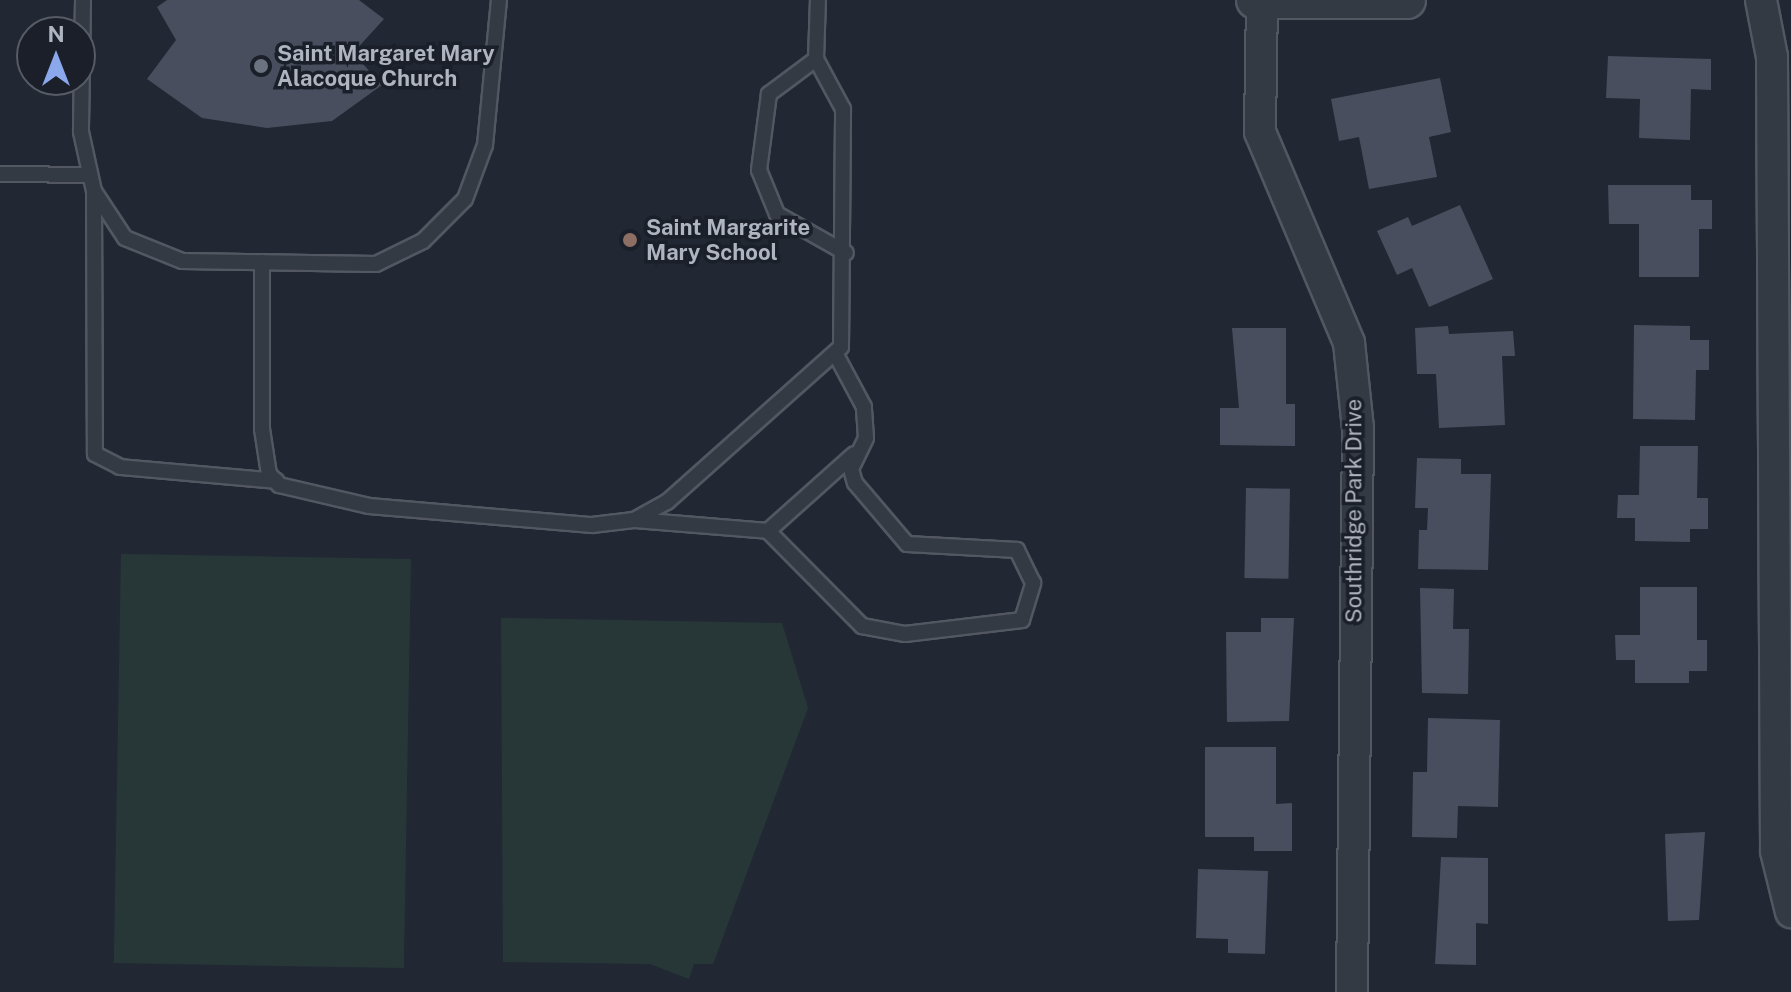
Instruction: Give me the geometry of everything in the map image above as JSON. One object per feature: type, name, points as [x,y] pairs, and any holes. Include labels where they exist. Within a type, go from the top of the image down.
[{"type":"street","points":[[1255,0],[1407,0]]},
{"type":"street","points":[[1761,0],[1772,57],[1783,413],[1776,851],[1791,912]]},
{"type":"street","name":"Southridge Park Drive","points":[[1262,1],[1260,132],[1349,343],[1358,428],[1352,992]]},
{"type":"lane","points":[[83,0],[81,132],[94,191],[95,454],[120,467],[276,481],[369,506],[592,525],[634,520],[768,531],[862,626],[905,634],[1022,620],[1033,583],[1026,557],[1003,545],[907,544],[855,483],[854,454]]},
{"type":"lane","points":[[94,191],[125,238],[182,261],[376,264],[423,241],[465,199],[485,145],[499,0]]},
{"type":"lane","points":[[768,531],[854,454],[866,438],[864,407],[835,353],[846,253],[843,109],[816,59],[818,0]]},
{"type":"lane","points":[[816,59],[769,94],[759,170],[777,214],[846,253]]},
{"type":"lane","points":[[0,174],[90,175]]},
{"type":"lane","points":[[262,262],[262,429],[276,481]]},
{"type":"lane","points":[[634,520],[667,502],[835,353]]},
{"type":"shaded area","points":[[121,554],[411,559],[404,968],[114,963]]},
{"type":"shaded area","points":[[501,618],[782,623],[808,708],[713,964],[694,964],[689,979],[650,964],[503,962]]},
{"type":"building","name":"Saint Margaret Mary Alacoque Church","points":[[167,0],[359,0],[384,19],[353,53],[382,85],[332,121],[267,128],[202,118],[147,79],[176,40],[157,7]]},
{"type":"building","points":[[1608,56],[1711,59],[1711,90],[1691,89],[1690,140],[1639,138],[1640,99],[1606,98]]},
{"type":"building","points":[[1440,78],[1451,132],[1429,137],[1437,177],[1369,189],[1359,137],[1339,141],[1331,99]]},
{"type":"building","points":[[1608,185],[1691,185],[1691,200],[1712,200],[1712,229],[1699,229],[1699,277],[1639,277],[1639,224],[1609,224]]},
{"type":"building","points":[[1460,205],[1493,279],[1429,307],[1412,268],[1397,275],[1377,231],[1408,217],[1412,226]]},
{"type":"building","points":[[1634,325],[1690,326],[1690,340],[1709,340],[1709,370],[1696,370],[1695,420],[1633,419]]},
{"type":"building","points":[[1448,326],[1449,334],[1513,331],[1515,356],[1502,356],[1505,425],[1439,428],[1436,374],[1417,374],[1415,328]]},
{"type":"building","points":[[1232,328],[1286,328],[1286,404],[1295,404],[1295,446],[1220,445],[1220,408],[1239,408]]},
{"type":"building","points":[[1640,446],[1698,446],[1697,498],[1708,498],[1708,529],[1690,529],[1690,542],[1635,541],[1635,518],[1617,518],[1618,495],[1639,495]]},
{"type":"building","points":[[1417,458],[1461,459],[1461,474],[1491,474],[1488,570],[1418,569],[1419,530],[1427,530],[1428,508],[1415,508]]},
{"type":"building","points":[[1246,488],[1290,489],[1288,579],[1244,578]]},
{"type":"building","points":[[1640,587],[1697,587],[1697,640],[1707,640],[1707,671],[1689,671],[1689,683],[1635,683],[1635,660],[1616,660],[1615,635],[1640,635]]},
{"type":"building","points":[[1420,588],[1454,589],[1453,629],[1469,629],[1468,694],[1422,693]]},
{"type":"building","points":[[1261,618],[1294,618],[1289,721],[1227,722],[1226,632],[1261,632]]},
{"type":"building","points":[[1428,718],[1500,720],[1498,807],[1458,806],[1457,838],[1412,837],[1413,772],[1427,772]]},
{"type":"building","points":[[1205,747],[1276,747],[1276,804],[1292,803],[1292,851],[1254,851],[1254,837],[1205,837]]},
{"type":"building","points":[[1705,832],[1699,920],[1668,921],[1665,834]]},
{"type":"building","points":[[1441,857],[1488,858],[1488,924],[1476,923],[1476,965],[1435,964]]},
{"type":"building","points":[[1198,869],[1268,871],[1265,954],[1228,953],[1228,939],[1196,938]]},
{"type":"place","name":"Saint Margaret Mary Alacoque Church","points":[[261,66]]},
{"type":"place","name":"Saint Margarite Mary School","points":[[630,240]]}]
